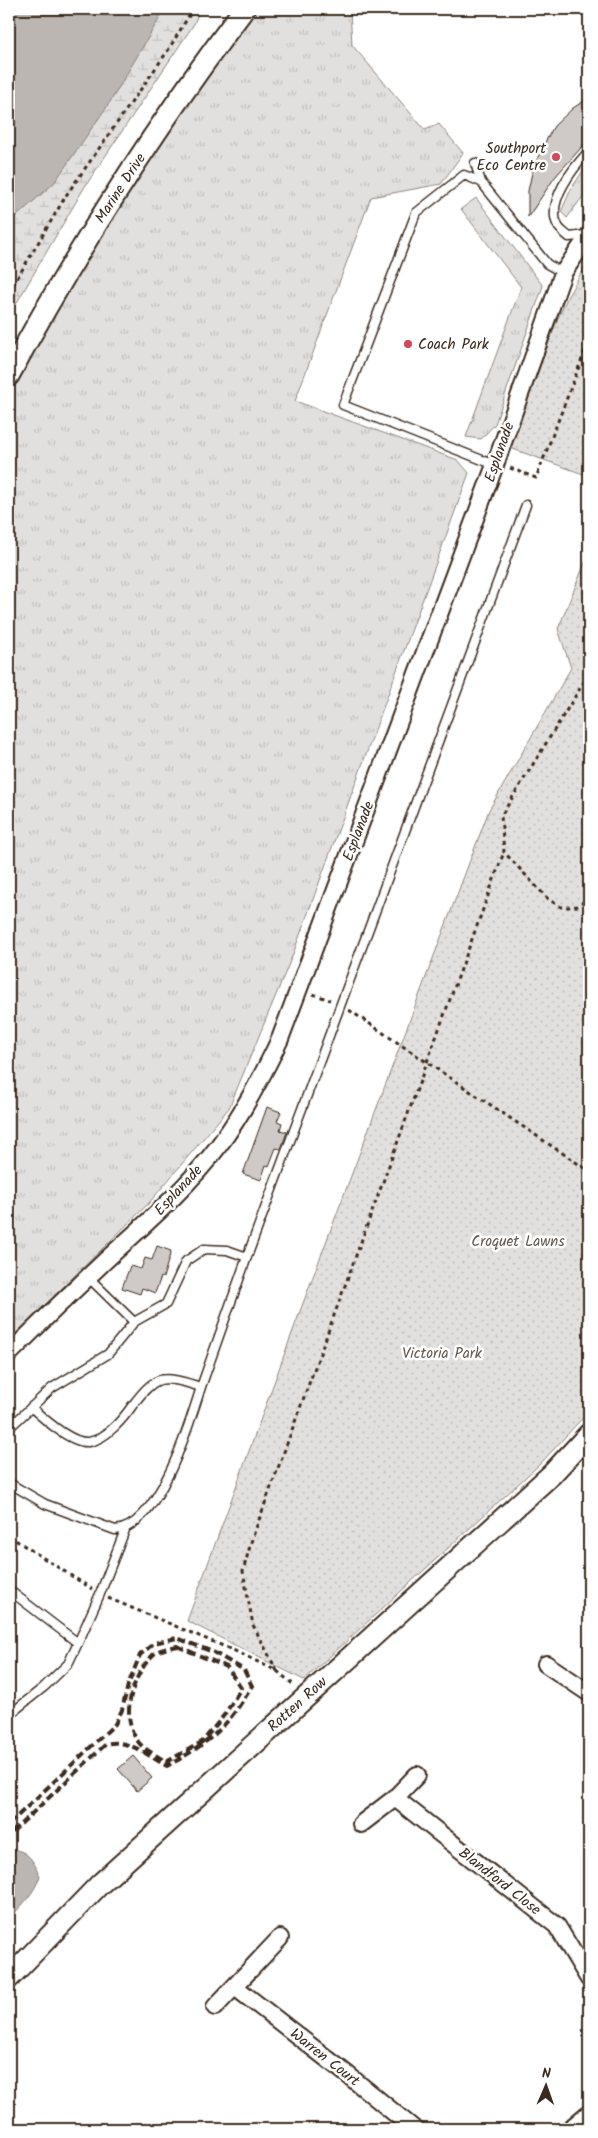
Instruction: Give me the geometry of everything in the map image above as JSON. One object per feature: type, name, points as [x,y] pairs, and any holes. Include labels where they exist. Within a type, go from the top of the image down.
[{"type":"street","name":"Marine Drive","points":[[9,375],[76,257],[148,144],[244,9]]},
{"type":"street","name":"Esplanade","points":[[9,1354],[168,1203],[217,1148],[266,1068],[280,1039],[495,464],[563,273],[589,235]]},
{"type":"street","name":"Rotten Row","points":[[9,1978],[99,1884],[552,1474],[589,1434]]},
{"type":"street","points":[[546,1664],[587,1687]]},
{"type":"street","points":[[361,1824],[395,1798],[417,1775]]},
{"type":"street","name":"Blandford Close","points":[[395,1798],[557,1926],[589,1979]]},
{"type":"street","points":[[215,2007],[280,1938]]},
{"type":"street","name":"Warren Court","points":[[235,1987],[348,2074],[414,2129]]},
{"type":"street","points":[[570,2129],[589,2113]]},
{"type":"lane","points":[[589,151],[559,192],[554,212],[558,226],[569,237],[589,235]]},
{"type":"lane","points":[[475,162],[481,182],[547,264],[563,273]]},
{"type":"lane","points":[[481,182],[464,175],[416,213],[343,406],[495,464]]},
{"type":"lane","points":[[9,1715],[44,1687],[68,1664],[100,1594],[125,1530],[137,1520],[159,1495],[186,1437],[201,1387],[247,1257],[526,505]]},
{"type":"lane","points":[[9,1428],[52,1388],[108,1354],[134,1322],[166,1304],[186,1261],[204,1249],[227,1250],[247,1257]]},
{"type":"lane","points":[[88,1277],[134,1322]]},
{"type":"lane","points":[[31,1407],[57,1430],[87,1442],[100,1439],[129,1411],[142,1393],[160,1380],[181,1381],[201,1387]]},
{"type":"lane","points":[[9,1483],[45,1504],[115,1530],[125,1530]]},
{"type":"lane","points":[[9,1590],[78,1643]]},
{"type":"path","points":[[9,292],[67,194],[167,52],[193,9]]},
{"type":"path","points":[[495,464],[536,478],[589,341]]},
{"type":"path","points":[[277,1671],[253,1625],[242,1571],[252,1539],[504,852],[501,816],[589,674]]},
{"type":"path","points":[[504,852],[554,903],[561,906],[577,906],[589,898]]},
{"type":"path","points":[[299,988],[340,1004],[589,1171]]},
{"type":"path","points":[[9,1536],[100,1594],[236,1651],[277,1671],[306,1696]]},
{"type":"green space","points":[[9,9],[200,9],[194,24],[84,188],[9,316]]},
{"type":"green space","points":[[257,9],[350,9],[352,45],[425,130],[439,124],[463,153],[441,184],[371,197],[295,401],[458,460],[469,473],[293,954],[229,1108],[149,1203],[9,1340],[9,391],[97,244],[189,100]]},
{"type":"green space","points":[[589,162],[589,188],[567,218],[561,212],[571,189]]},
{"type":"green space","points":[[476,198],[543,286],[495,424],[481,439],[466,437],[521,287],[461,209]]},
{"type":"green space","points":[[589,259],[589,476],[510,448],[558,318]]},
{"type":"green space","name":"Victoria Park","points":[[589,553],[589,1411],[540,1464],[304,1680],[187,1621],[302,1306],[489,810],[571,668],[558,629]]},
{"type":"shaded area","points":[[9,9],[165,9],[112,99],[54,183],[9,223]]},
{"type":"shaded area","points":[[17,1850],[30,1857],[40,1876],[31,1894],[9,1919],[9,1851]]},
{"type":"building","name":"Southport Eco Centre","points":[[589,98],[589,139],[555,177],[528,217],[528,191],[533,168],[543,146],[554,126],[573,108]]},
{"type":"building","points":[[267,1107],[281,1112],[277,1121],[282,1123],[280,1130],[287,1132],[281,1149],[276,1148],[269,1166],[266,1165],[261,1180],[243,1174]]},
{"type":"building","points":[[157,1246],[171,1251],[163,1278],[161,1277],[155,1293],[142,1288],[140,1294],[122,1288],[130,1266],[141,1269],[145,1258],[152,1260]]},
{"type":"building","points":[[133,1756],[152,1778],[137,1791],[118,1769]]},
{"type":"railway","points":[[9,1824],[115,1724],[122,1710],[128,1685],[140,1655],[154,1643],[177,1638],[213,1652],[244,1670],[252,1686],[225,1724],[206,1742],[167,1766],[130,1746],[114,1743],[106,1744],[9,1835]]},
{"type":"railway","points":[[177,1646],[227,1667],[241,1688],[225,1714],[202,1742],[166,1762],[140,1744],[133,1734],[129,1710],[134,1684],[147,1662],[155,1653],[177,1646]]},
{"type":"place","name":"Southport Eco Centre","points":[[556,157]]},
{"type":"place","name":"Coach Park","points":[[408,344]]},
{"type":"park label","name":"Croquet Lawns","points":[[518,1241]]}]
